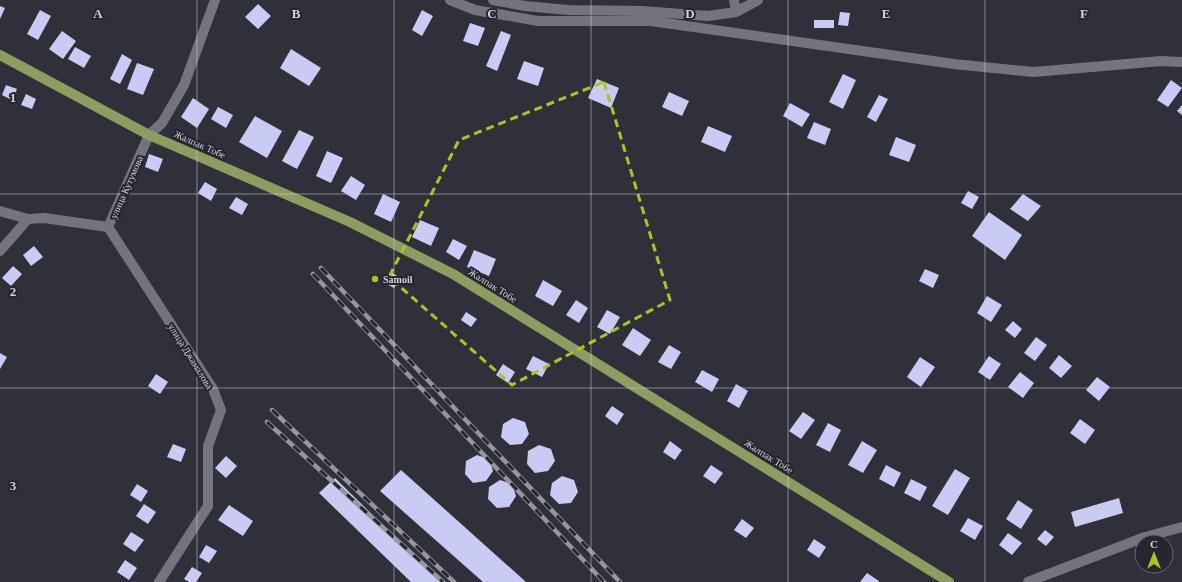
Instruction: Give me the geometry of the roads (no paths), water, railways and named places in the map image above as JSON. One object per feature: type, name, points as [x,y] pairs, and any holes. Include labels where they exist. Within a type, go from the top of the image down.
[{"type":"main road","name":"Жалпак Тобе","points":[[0,55],[149,135],[350,222],[453,274],[949,582]]},
{"type":"street","name":"улица Кутумова","points":[[0,210],[28,219],[44,218],[108,227],[149,135],[162,122],[184,85],[215,0]]},
{"type":"street","points":[[450,0],[475,10],[538,21],[651,21],[954,64],[1034,72],[1161,61],[1182,62]]},
{"type":"street","points":[[493,0],[568,10],[642,11],[708,16],[736,12],[758,0]]},
{"type":"street","points":[[734,0],[736,12]]},
{"type":"street","points":[[0,251],[28,219]]},
{"type":"street","name":"улица Джамалова","points":[[108,227],[213,389],[221,410],[208,446],[208,506],[159,582]]},
{"type":"street","points":[[1028,582],[1145,537],[1182,527]]},
{"type":"railway","points":[[321,268],[620,582]]},
{"type":"railway","points":[[313,274],[604,582]]},
{"type":"railway","points":[[272,410],[454,582]]},
{"type":"railway","points":[[267,422],[443,582]]},
{"type":"place","name":"Samoil","points":[[375,279]]}]
